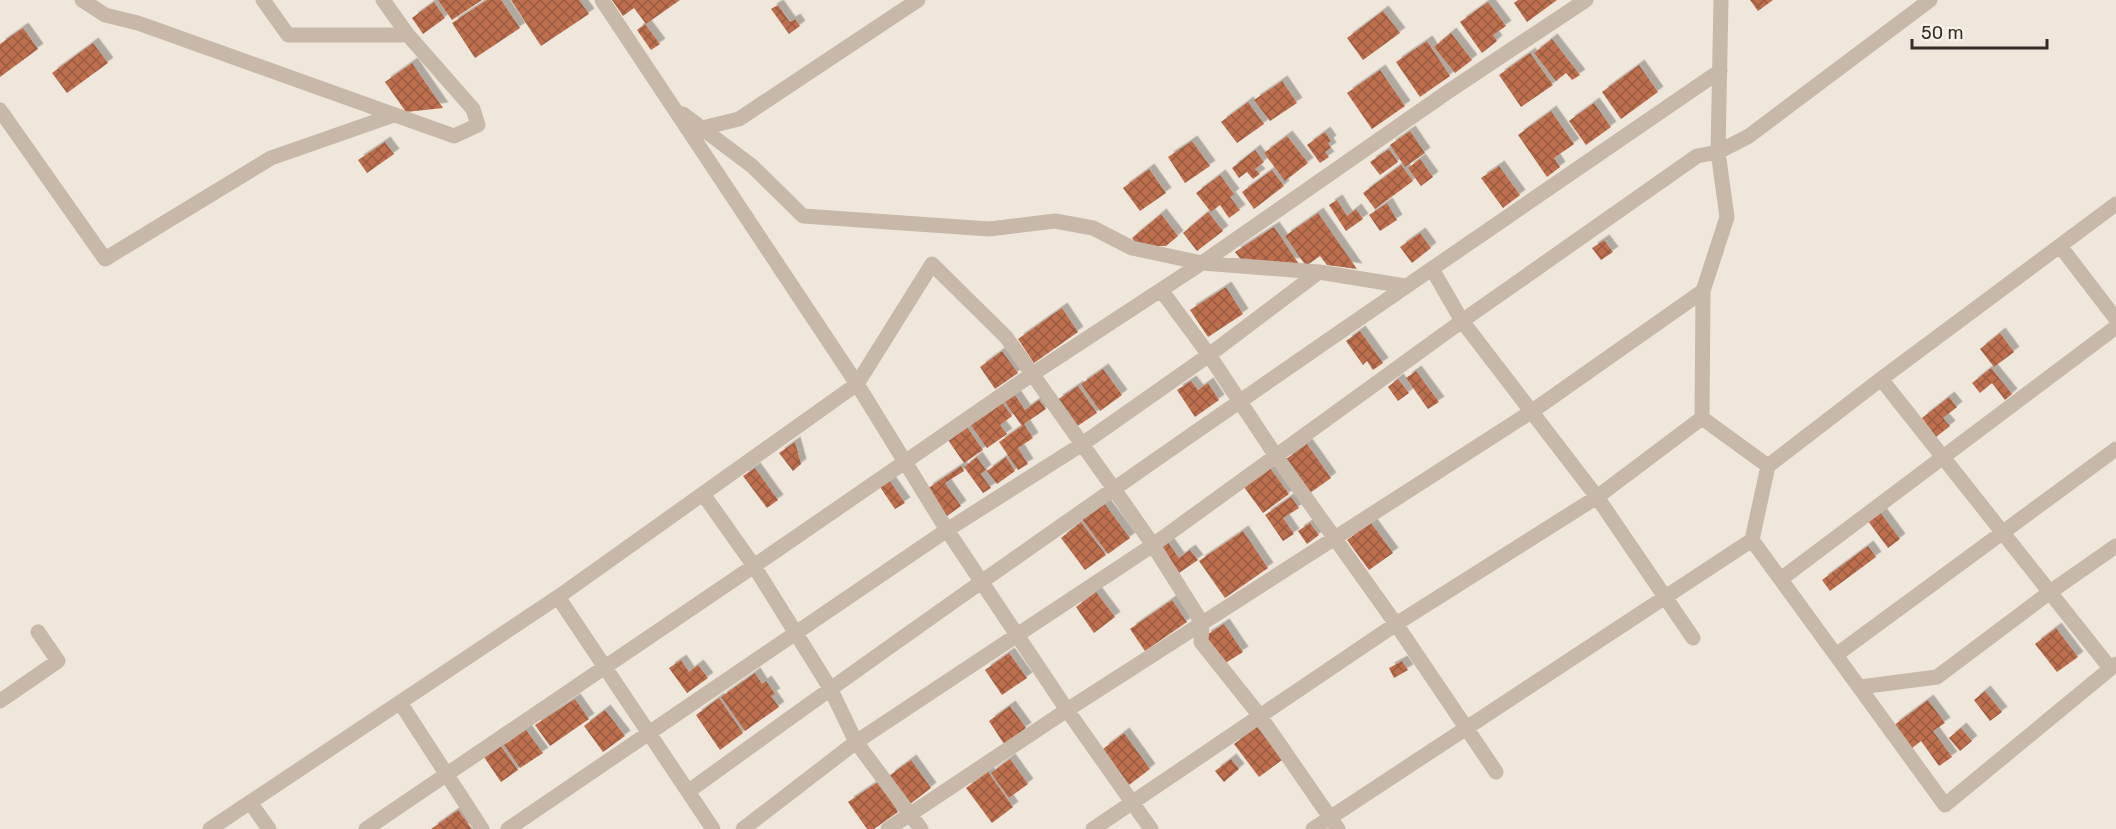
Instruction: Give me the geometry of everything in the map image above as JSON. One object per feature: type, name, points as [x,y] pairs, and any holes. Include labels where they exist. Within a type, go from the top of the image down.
[{"type":"street","points":[[82,0],[105,15],[138,23],[454,136],[478,125],[472,110],[408,35],[383,0]]},
{"type":"street","points":[[263,0],[288,35],[408,35]]},
{"type":"street","points":[[602,0],[857,384],[946,530],[1067,710],[1151,829]]},
{"type":"street","points":[[702,128],[739,119],[918,0]]},
{"type":"street","points":[[366,829],[754,566],[905,460],[1202,263],[1446,93],[1586,0]]},
{"type":"street","points":[[1702,418],[1703,291],[1727,217],[1718,152],[1721,0]]},
{"type":"street","points":[[747,828],[856,742],[1153,544],[1461,321],[1697,156],[1718,152],[1749,136],[1930,0]]},
{"type":"street","points":[[689,791],[830,688],[1114,489],[1405,286],[1720,71]]},
{"type":"street","points":[[673,106],[752,166],[803,216],[989,229],[1055,221],[1093,228],[1132,248],[1202,263],[1319,272],[1405,286]]},
{"type":"street","points":[[0,110],[105,259],[271,158],[394,115]]},
{"type":"street","points":[[1313,829],[1335,823],[1467,728],[1752,540],[1768,466],[2116,204]]},
{"type":"street","points":[[2060,246],[2116,319]]},
{"type":"street","points":[[210,829],[401,704],[558,597],[857,384],[932,264],[1006,338],[1153,544],[1202,623],[1201,642],[1260,716],[1335,823]]},
{"type":"street","points":[[1432,269],[1461,321],[1597,497],[1693,638]]},
{"type":"street","points":[[508,829],[946,530],[1081,445],[1209,355],[1319,272]]},
{"type":"street","points":[[1161,290],[1209,355],[1276,456],[1396,624],[1496,772]]},
{"type":"street","points":[[888,829],[1067,710],[1531,411],[1703,291]]},
{"type":"street","points":[[1781,579],[2116,327]]},
{"type":"street","points":[[1752,540],[1945,805],[2113,666],[2050,592],[1881,380]]},
{"type":"street","points":[[1702,418],[1768,466]]},
{"type":"street","points":[[1093,829],[1396,624],[1597,497],[1702,418]]},
{"type":"street","points":[[1836,655],[2116,449]]},
{"type":"street","points":[[703,494],[754,566],[830,688],[856,742],[921,829]]},
{"type":"street","points":[[1860,687],[1937,677],[2050,592],[2116,546]]},
{"type":"street","points":[[558,597],[713,829]]},
{"type":"street","points":[[0,701],[58,661],[38,632]]},
{"type":"street","points":[[401,704],[482,829]]},
{"type":"street","points":[[250,802],[269,829]]},
{"type":"building","points":[[438,0],[482,0],[452,20]]},
{"type":"building","points":[[487,0],[501,0],[520,28],[475,58],[452,23]]},
{"type":"building","points":[[511,0],[579,0],[589,14],[541,46]]},
{"type":"building","points":[[612,0],[680,0],[646,24],[634,8],[623,16]]},
{"type":"building","points":[[1518,0],[1557,0],[1527,22],[1514,3]]},
{"type":"building","points":[[1750,0],[1773,0],[1758,11]]},
{"type":"building","points":[[434,2],[445,18],[423,34],[412,18]]},
{"type":"building","points":[[1488,2],[1506,26],[1493,35],[1497,41],[1482,53],[1460,22]]},
{"type":"building","points":[[778,5],[790,22],[795,19],[800,26],[789,34],[771,9]]},
{"type":"building","points":[[1383,11],[1400,33],[1363,60],[1347,38]]},
{"type":"building","points":[[645,24],[660,44],[651,50],[637,30]]},
{"type":"building","points":[[23,28],[38,49],[0,77],[0,44]]},
{"type":"building","points":[[1451,33],[1472,60],[1455,73],[1434,47]]},
{"type":"building","points":[[1552,39],[1580,75],[1572,80],[1566,73],[1556,81],[1534,53]]},
{"type":"building","points":[[1427,41],[1450,76],[1420,97],[1396,62]]},
{"type":"building","points":[[93,43],[108,63],[67,93],[52,73]]},
{"type":"building","points":[[1530,53],[1553,85],[1521,107],[1499,75]]},
{"type":"building","points":[[412,63],[443,108],[406,112],[385,82]]},
{"type":"building","points":[[1639,65],[1658,92],[1621,119],[1602,92]]},
{"type":"building","points":[[1380,70],[1405,106],[1372,129],[1347,93]]},
{"type":"building","points":[[1282,81],[1297,103],[1270,121],[1254,100]]},
{"type":"building","points":[[1248,102],[1264,124],[1237,143],[1221,122]]},
{"type":"building","points":[[1594,103],[1611,127],[1586,145],[1569,121]]},
{"type":"building","points":[[1551,111],[1574,144],[1554,158],[1560,167],[1547,177],[1518,135]]},
{"type":"building","points":[[1410,131],[1425,153],[1405,167],[1390,145]]},
{"type":"building","points":[[1325,132],[1331,141],[1328,143],[1331,148],[1325,152],[1329,157],[1320,163],[1307,145]]},
{"type":"building","points":[[1287,136],[1308,163],[1285,181],[1264,153]]},
{"type":"building","points":[[1192,141],[1210,166],[1185,183],[1168,157]]},
{"type":"building","points":[[385,142],[394,154],[367,173],[358,160]]},
{"type":"building","points":[[1389,149],[1398,162],[1380,175],[1370,162]]},
{"type":"building","points":[[1255,150],[1264,162],[1255,169],[1260,174],[1253,179],[1247,172],[1239,178],[1232,168]]},
{"type":"building","points":[[1420,159],[1433,177],[1421,186],[1408,168]]},
{"type":"building","points":[[1401,165],[1413,181],[1375,209],[1363,193]]},
{"type":"building","points":[[1499,166],[1520,195],[1503,208],[1481,178]]},
{"type":"building","points":[[1149,169],[1166,193],[1140,211],[1123,188]]},
{"type":"building","points":[[1272,170],[1284,186],[1254,209],[1242,192]]},
{"type":"building","points":[[1220,175],[1234,194],[1230,197],[1240,210],[1229,218],[1220,205],[1211,212],[1196,193]]},
{"type":"building","points":[[1337,200],[1347,216],[1356,209],[1363,219],[1346,231],[1329,205]]},
{"type":"building","points":[[1387,203],[1397,220],[1380,231],[1369,215]]},
{"type":"building","points":[[1208,212],[1223,231],[1197,251],[1183,233]]},
{"type":"building","points":[[1318,213],[1357,269],[1327,265],[1320,256],[1306,266],[1285,236]]},
{"type":"building","points":[[1161,214],[1178,236],[1166,246],[1138,246],[1132,238]]},
{"type":"building","points":[[1274,227],[1299,264],[1242,261],[1235,252]]},
{"type":"building","points":[[1420,233],[1431,248],[1412,263],[1400,247]]},
{"type":"building","points":[[1604,240],[1613,252],[1601,260],[1592,248]]},
{"type":"building","points":[[1226,287],[1243,314],[1208,337],[1190,310]]},
{"type":"building","points":[[1062,308],[1078,332],[1034,363],[1018,339]]},
{"type":"building","points":[[1360,331],[1383,363],[1373,370],[1367,361],[1363,365],[1346,341]]},
{"type":"building","points":[[2000,333],[2014,352],[1994,367],[1980,349]]},
{"type":"building","points":[[1002,351],[1018,373],[995,389],[980,367]]},
{"type":"building","points":[[1991,368],[2012,394],[2005,400],[1992,383],[1980,393],[1972,383]]},
{"type":"building","points":[[1103,369],[1122,395],[1100,411],[1081,384]]},
{"type":"building","points":[[1416,371],[1439,402],[1428,409],[1406,378]]},
{"type":"building","points":[[1398,379],[1409,393],[1398,401],[1388,387]]},
{"type":"building","points":[[1191,381],[1198,390],[1208,383],[1219,400],[1195,417],[1177,390]]},
{"type":"building","points":[[1078,386],[1097,413],[1076,427],[1057,400]]},
{"type":"building","points":[[1015,395],[1025,410],[1039,400],[1046,409],[1024,424],[1033,438],[1018,448],[1028,464],[1018,470],[999,442],[1022,426],[1005,402]]},
{"type":"building","points":[[1949,397],[1957,407],[1943,418],[1950,426],[1936,437],[1922,418]]},
{"type":"building","points":[[1001,401],[1012,416],[1000,425],[1007,434],[987,448],[970,424]]},
{"type":"building","points":[[967,427],[983,450],[964,463],[948,440]]},
{"type":"building","points":[[795,442],[801,464],[793,471],[779,453]]},
{"type":"building","points":[[1307,444],[1331,478],[1310,493],[1286,459]]},
{"type":"building","points":[[977,457],[986,470],[981,474],[991,488],[983,493],[964,467]]},
{"type":"building","points":[[1006,457],[1015,471],[997,484],[987,471]]},
{"type":"building","points":[[961,466],[964,471],[945,483],[961,506],[947,516],[927,489]]},
{"type":"building","points":[[755,468],[778,500],[767,508],[743,476]]},
{"type":"building","points":[[1270,468],[1289,494],[1263,513],[1244,487]]},
{"type":"building","points":[[889,480],[905,503],[895,509],[880,487]]},
{"type":"building","points":[[1291,497],[1299,508],[1283,518],[1294,534],[1283,541],[1265,515]]},
{"type":"building","points":[[1104,503],[1130,538],[1108,554],[1082,519]]},
{"type":"building","points":[[1880,512],[1900,539],[1888,548],[1868,521]]},
{"type":"building","points":[[1081,522],[1106,555],[1085,570],[1061,538]]},
{"type":"building","points":[[1310,523],[1319,535],[1307,544],[1298,531]]},
{"type":"building","points":[[1371,523],[1393,553],[1369,570],[1347,540]]},
{"type":"building","points":[[1243,531],[1268,568],[1225,598],[1199,561]]},
{"type":"building","points":[[1167,541],[1179,558],[1190,550],[1198,560],[1179,573],[1160,546]]},
{"type":"building","points":[[1868,546],[1876,557],[1830,591],[1822,580]]},
{"type":"building","points":[[1096,592],[1115,617],[1094,633],[1076,607]]},
{"type":"building","points":[[1172,600],[1187,622],[1145,651],[1130,629]]},
{"type":"building","points":[[1224,624],[1243,652],[1224,664],[1205,636]]},
{"type":"building","points":[[2056,628],[2078,657],[2057,672],[2035,644]]},
{"type":"building","points":[[1009,653],[1027,678],[1002,695],[985,670]]},
{"type":"building","points":[[681,660],[689,672],[698,665],[708,678],[687,693],[669,668]]},
{"type":"building","points":[[1402,661],[1408,670],[1394,678],[1389,668]]},
{"type":"building","points":[[755,673],[762,684],[766,681],[775,694],[771,696],[779,707],[745,731],[721,697]]},
{"type":"building","points":[[1985,691],[2002,712],[1990,721],[1974,700]]},
{"type":"building","points":[[719,698],[743,733],[720,750],[696,715]]},
{"type":"building","points":[[575,699],[589,719],[550,746],[535,725]]},
{"type":"building","points":[[1928,700],[1945,723],[1933,731],[1952,757],[1939,766],[1921,741],[1911,749],[1893,726]]},
{"type":"building","points":[[1010,706],[1026,728],[1004,744],[989,721]]},
{"type":"building","points":[[605,710],[625,736],[603,752],[584,726]]},
{"type":"building","points":[[1257,727],[1282,760],[1259,777],[1234,744]]},
{"type":"building","points":[[1961,728],[1972,741],[1960,751],[1949,738]]},
{"type":"building","points":[[526,730],[543,753],[520,768],[504,745]]},
{"type":"building","points":[[1124,733],[1150,769],[1129,785],[1103,749]]},
{"type":"building","points":[[501,746],[518,770],[501,782],[484,757]]},
{"type":"building","points":[[1010,759],[1028,784],[1009,798],[991,773]]},
{"type":"building","points":[[1231,759],[1239,769],[1224,782],[1215,771]]},
{"type":"building","points":[[911,760],[931,788],[910,804],[889,776]]},
{"type":"building","points":[[988,772],[1013,807],[992,823],[966,788]]},
{"type":"building","points":[[878,782],[898,812],[874,829],[867,829],[848,802]]},
{"type":"building","points":[[458,810],[472,829],[431,829]]}]
